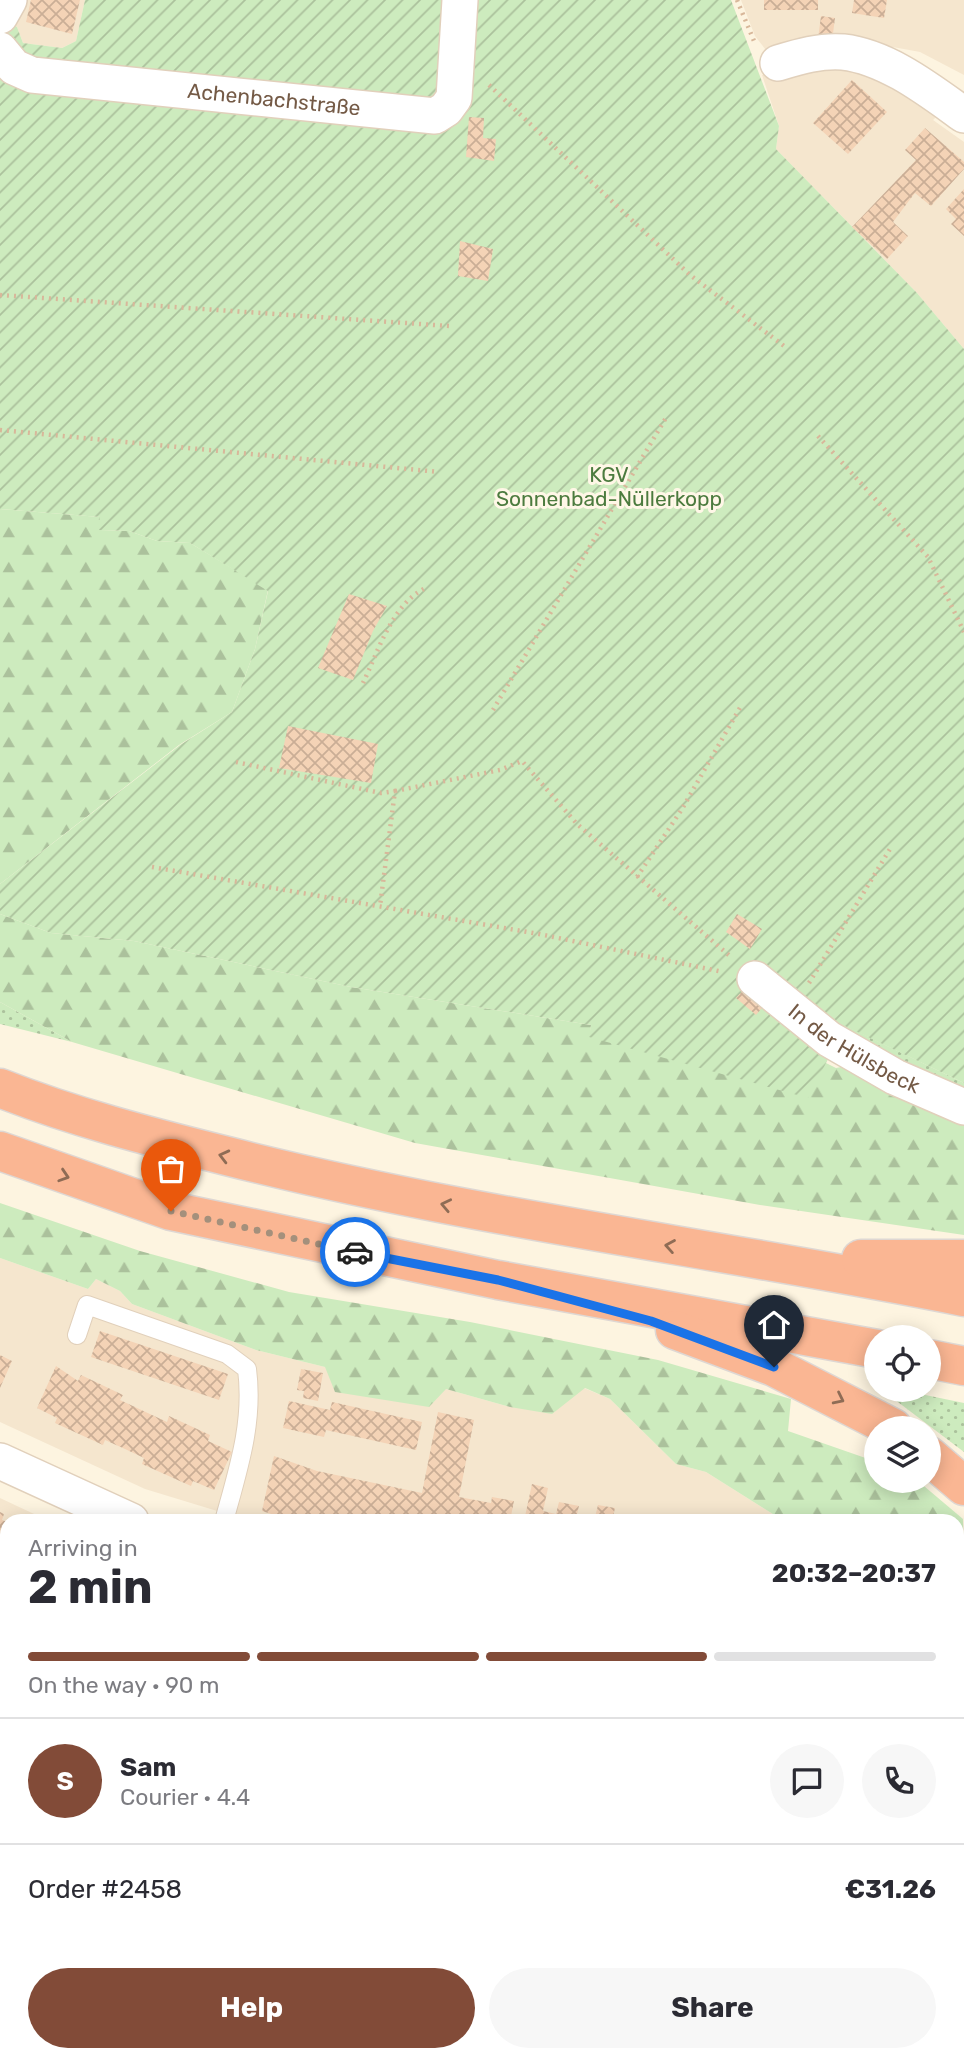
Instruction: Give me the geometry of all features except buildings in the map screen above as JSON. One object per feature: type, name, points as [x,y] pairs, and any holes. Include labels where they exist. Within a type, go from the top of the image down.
[{"type":"highway","points":[[0,1088],[156,1138],[303,1175],[486,1214],[964,1297]]},
{"type":"highway","points":[[0,1152],[171,1211],[498,1280],[864,1347]]},
{"type":"highway","points":[[737,1258],[964,1259]]},
{"type":"highway","points":[[498,1280],[651,1321],[749,1358],[868,1416]]},
{"type":"highway","points":[[941,1361],[964,1366]]},
{"type":"highway","points":[[941,1466],[964,1486]]},
{"type":"street","points":[[0,16],[9,0]]},
{"type":"street","name":"Achenbachstraße","points":[[0,50],[14,67],[32,75],[435,116],[446,109],[454,98],[460,0]]},
{"type":"street","points":[[778,63],[820,53],[843,52],[904,75],[964,115]]},
{"type":"street","name":"In der Hülsbeck","points":[[755,979],[829,1039],[870,1063],[964,1107]]},
{"type":"street","points":[[0,1461],[116,1514]]},
{"type":"lane","points":[[77,1335],[87,1305],[227,1354],[247,1369],[250,1392],[248,1432],[226,1514]]},
{"type":"path","points":[[737,0],[759,54],[778,63]]},
{"type":"path","points":[[456,69],[488,85],[512,104],[690,275],[784,346]]},
{"type":"path","points":[[0,295],[449,326]]},
{"type":"path","points":[[493,710],[667,416]]},
{"type":"path","points":[[0,429],[439,472]]},
{"type":"path","points":[[818,436],[928,557],[964,632]]},
{"type":"path","points":[[363,683],[390,626],[412,598],[428,587]]},
{"type":"path","points":[[637,877],[682,809],[741,706]]},
{"type":"path","points":[[236,762],[381,793],[500,770],[522,761],[568,815],[718,945]]},
{"type":"path","points":[[380,906],[395,791]]},
{"type":"path","points":[[793,1010],[890,849]]},
{"type":"path","points":[[152,867],[539,934],[755,979]]},
{"type":"shaded area","points":[[18,0],[85,0],[76,41],[62,48],[23,43],[17,27],[10,23]]},
{"type":"shaded area","points":[[741,0],[964,0],[964,75],[920,52],[855,40],[769,54],[755,36]]},
{"type":"shaded area","points":[[849,64],[919,97],[936,117],[933,120],[964,142],[964,349],[917,293],[776,149],[779,126],[762,75]]},
{"type":"shaded area","points":[[0,1258],[88,1289],[96,1279],[120,1291],[132,1304],[256,1350],[325,1367],[446,1389],[510,1407],[584,1388],[610,1399],[676,1464],[706,1472],[773,1514],[227,1514],[145,1489],[0,1422]]},
{"type":"shaded area","points":[[0,1498],[34,1514],[0,1514]]},
{"type":"green space","name":"KGV Sonnenbad-Nüllerkopp","points":[[85,0],[731,0],[779,126],[776,149],[917,293],[964,349],[964,1083],[845,1026],[808,1098],[589,1037],[591,1025],[351,987],[134,941],[51,933],[0,914],[0,884],[180,745],[232,712],[255,649],[268,591],[190,543],[157,541],[129,531],[99,530],[100,517],[0,509],[0,31],[10,23],[17,27],[23,43],[62,48],[76,41]]},
{"type":"green space","points":[[0,509],[100,517],[100,530],[129,531],[157,541],[190,543],[268,590],[255,649],[232,712],[179,745],[0,884]]},
{"type":"green space","points":[[0,914],[51,933],[134,941],[351,987],[591,1025],[590,1037],[826,1063],[836,1068],[852,1065],[964,1118],[964,1235],[760,1205],[415,1143],[72,1042],[0,1002]]},
{"type":"green space","points":[[0,1002],[72,1042],[0,1024]]},
{"type":"green space","points":[[844,1025],[964,1083],[964,1096],[839,1036]]},
{"type":"green space","points":[[0,1203],[140,1251],[289,1292],[470,1322],[658,1360],[791,1399],[788,1431],[864,1457],[864,1493],[932,1493],[957,1514],[773,1514],[706,1472],[676,1464],[610,1399],[585,1388],[552,1414],[510,1407],[446,1389],[429,1407],[335,1392],[325,1367],[256,1350],[132,1304],[120,1291],[96,1279],[88,1289],[0,1258]]},
{"type":"green space","points":[[941,1398],[964,1403],[964,1452],[941,1435],[941,1416],[916,1416],[898,1402],[941,1402]]},
{"type":"way so far","points":[[171,1211],[355,1252]]},
{"type":"route","points":[[355,1252],[498,1280],[651,1321],[774,1367]]}]
